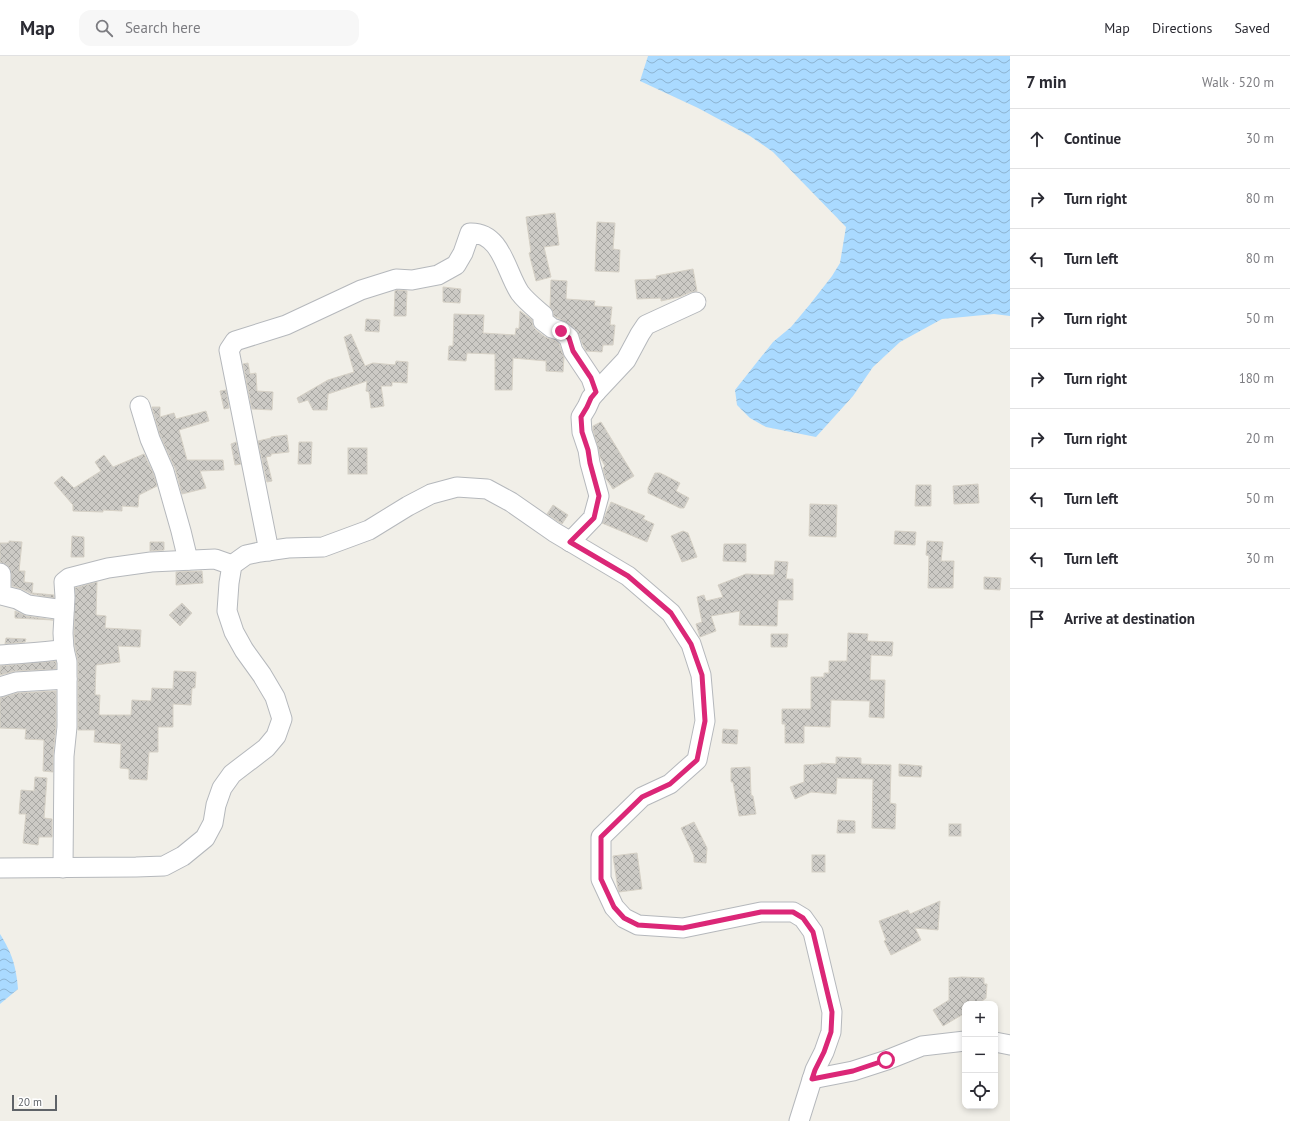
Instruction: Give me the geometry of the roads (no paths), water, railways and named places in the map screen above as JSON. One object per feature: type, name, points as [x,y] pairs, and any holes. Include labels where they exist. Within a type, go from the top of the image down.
[{"type":"street","points":[[269,551],[229,350],[235,341],[286,325],[361,290],[396,280],[412,280],[438,275],[456,265],[463,253],[470,233],[476,233],[487,236],[495,245],[521,294],[543,315],[544,321],[552,328],[561,331],[569,338],[573,351],[591,378],[596,392]]},
{"type":"street","points":[[570,542],[594,518],[599,496],[582,432],[581,417],[591,398],[626,360],[646,325],[696,302]]},
{"type":"street","points":[[140,406],[150,439],[164,471],[182,531],[188,560]]},
{"type":"street","points":[[0,868],[164,866],[183,856],[205,838],[213,823],[216,805],[222,788],[232,774],[266,748],[276,736],[282,719],[275,697],[262,675],[244,650],[234,632],[227,611],[228,583],[232,565],[246,555],[288,548],[324,547],[369,530],[431,494],[457,487],[487,489],[511,502],[554,532],[628,576],[671,613],[691,644],[702,675],[705,721],[697,760],[670,784],[642,797],[601,837],[601,879],[614,907],[624,918],[638,925],[683,928],[761,912],[793,912],[803,918],[813,932],[832,1012],[831,1032],[824,1052],[815,1070],[799,1121]]},
{"type":"street","points":[[62,868],[64,756],[67,727],[67,662],[63,633],[64,582],[69,578],[108,568],[151,562],[215,559],[232,565]]},
{"type":"street","points":[[0,573],[1,595],[17,599],[28,605],[64,610]]},
{"type":"street","points":[[0,655],[28,652],[50,652],[64,649]]},
{"type":"street","points":[[0,687],[16,682],[67,679]]},
{"type":"street","points":[[812,1079],[853,1071],[922,1046],[962,1041]]},
{"type":"street","points":[[998,1043],[1010,1045]]},
{"type":"water","points":[[648,56],[1010,56],[1010,316],[994,314],[942,319],[900,342],[873,367],[853,396],[816,437],[766,427],[750,418],[737,405],[735,390],[773,342],[791,327],[832,276],[840,263],[846,227],[773,152],[750,136],[698,108],[640,81]]},
{"type":"water","points":[[0,934],[8,947],[13,960],[18,989],[0,1004]]}]
